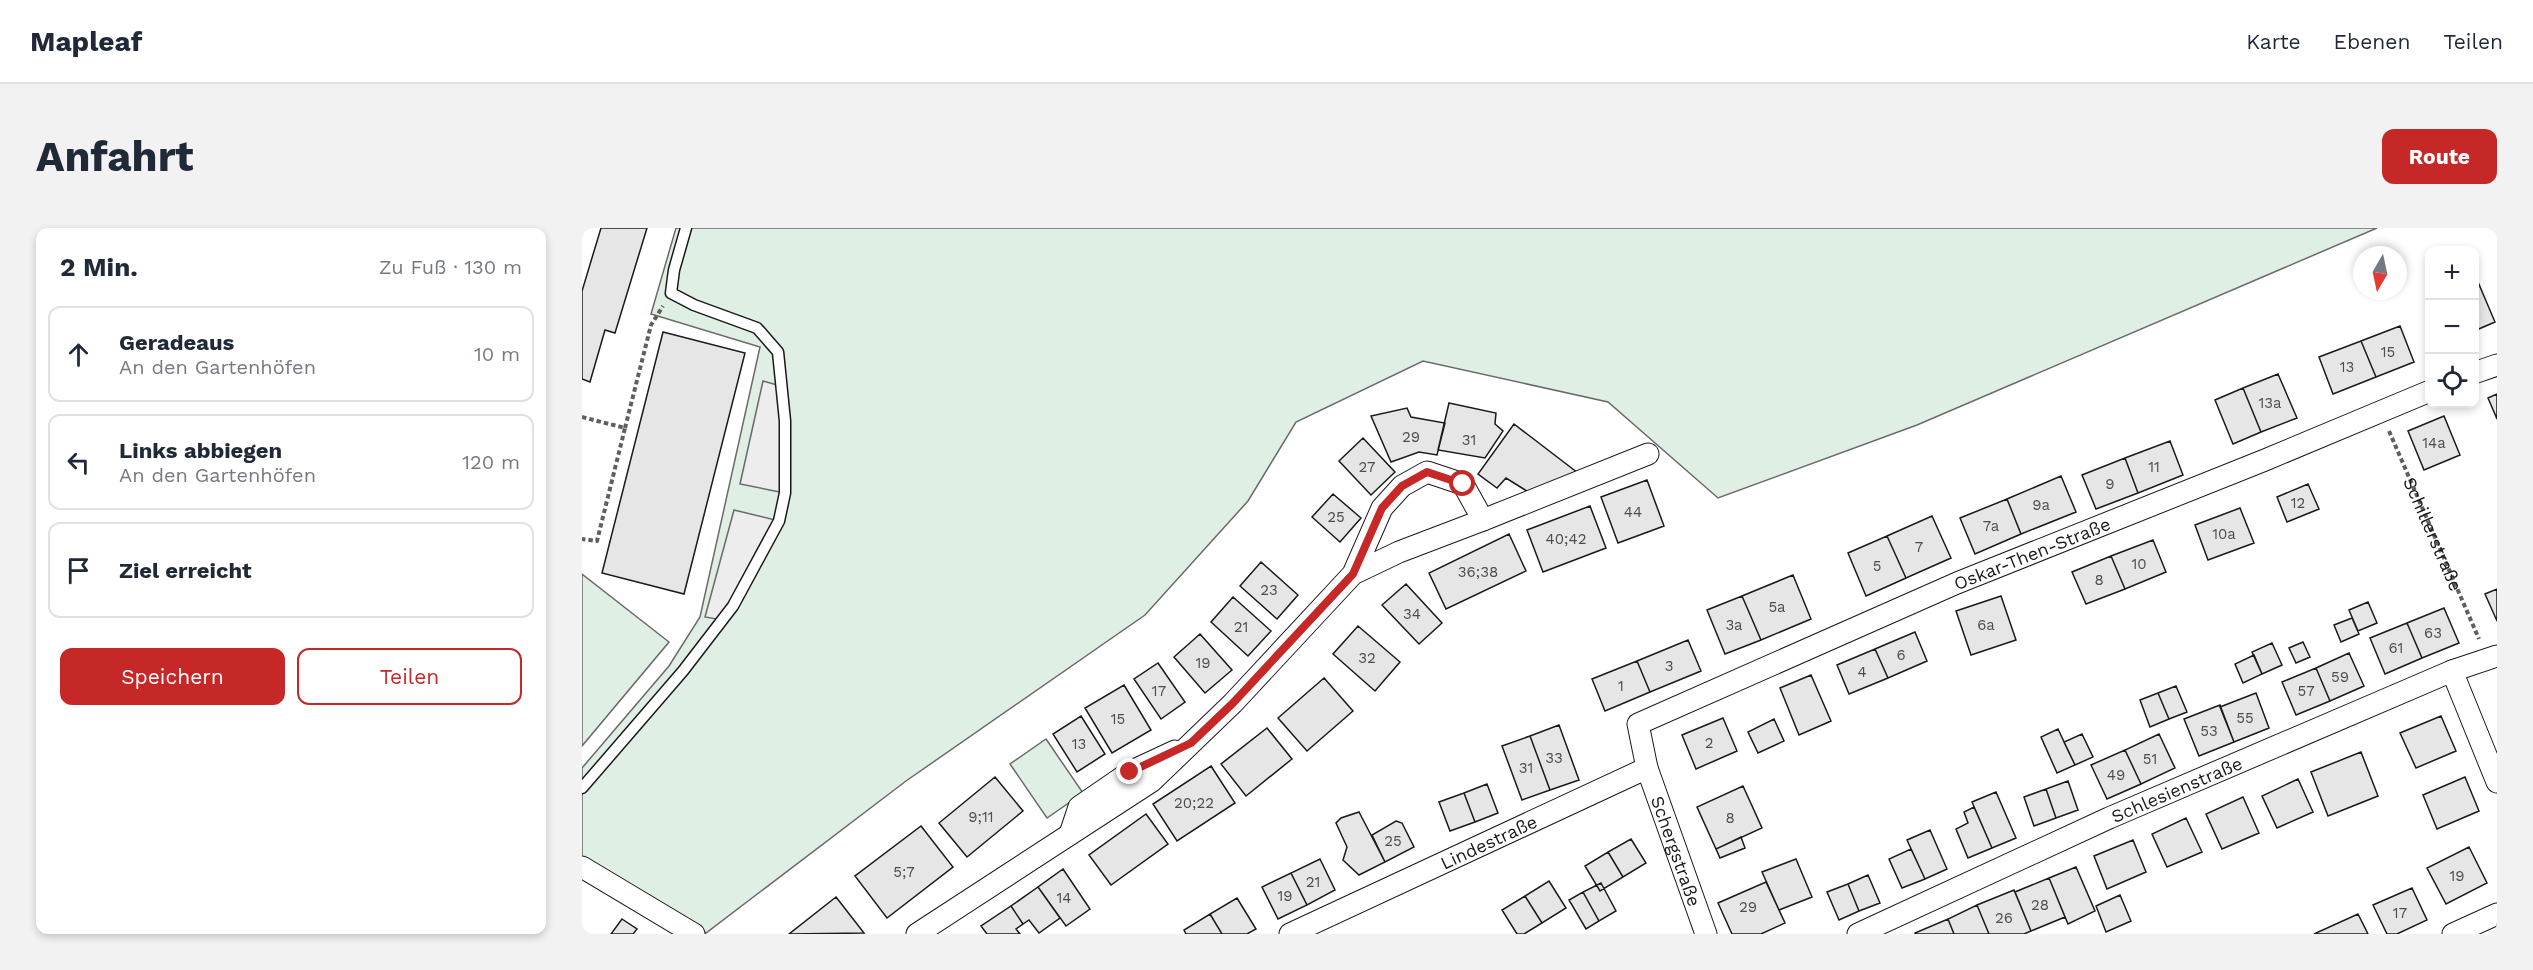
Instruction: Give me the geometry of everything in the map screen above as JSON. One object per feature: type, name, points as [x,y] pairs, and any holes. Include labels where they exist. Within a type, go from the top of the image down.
[{"type":"street","points":[[2479,371],[2497,364]]},
{"type":"street","name":"Oskar-Then-Straße","points":[[1647,768],[1638,724],[1957,583],[2265,460],[2425,393]]},
{"type":"street","points":[[1353,574],[1399,552],[1648,454]]},
{"type":"street","points":[[917,934],[1152,781],[1233,703],[1353,574],[1382,508],[1402,486],[1427,472],[1463,484],[1483,520]]},
{"type":"street","name":"Schlesienstraße","points":[[1858,934],[2109,818],[2452,671],[2492,658]]},
{"type":"street","points":[[2452,671],[2497,782]]},
{"type":"street","name":"Lindestraße","points":[[1290,934],[1647,768]]},
{"type":"street","name":"Schergstraße","points":[[1647,768],[1706,934]]},
{"type":"street","points":[[582,867],[694,934]]},
{"type":"street","points":[[2453,934],[2497,914]]},
{"type":"lane","points":[[582,788],[683,671],[733,606],[779,521],[785,493],[784,421],[778,352],[757,328],[694,305],[671,293],[674,270],[686,228]]},
{"type":"path","points":[[582,538],[597,541],[651,325],[671,293]]},
{"type":"path","name":"Schillerstraße","points":[[2381,410],[2391,439],[2492,658]]},
{"type":"path","points":[[582,417],[626,428]]},
{"type":"green space","points":[[676,228],[2377,228],[1917,425],[1718,498],[1608,402],[1423,361],[1296,422],[1248,501],[1145,615],[906,781],[706,933],[582,859],[582,768],[669,666],[700,617],[760,347],[651,314]]},
{"type":"green space","points":[[582,574],[669,642],[582,746]]},
{"type":"green space","points":[[1046,739],[1083,793],[1047,818],[1010,764]]},
{"type":"shaded area","points":[[763,381],[781,386],[785,493],[740,484]]},
{"type":"shaded area","points":[[734,510],[779,521],[722,620],[705,617]]},
{"type":"building","points":[[601,228],[647,228],[615,333],[605,330],[590,382],[582,379],[582,291]]},
{"type":"building","points":[[2479,284],[2495,322],[2479,329]]},
{"type":"building","points":[[2400,326],[2414,362],[2376,377],[2361,341]]},
{"type":"building","points":[[663,332],[745,353],[684,594],[602,573]]},
{"type":"building","points":[[2361,341],[2376,377],[2333,394],[2319,357]]},
{"type":"building","points":[[2278,374],[2297,418],[2261,432],[2243,388]]},
{"type":"building","points":[[2243,388],[2261,432],[2233,444],[2215,400]]},
{"type":"building","points":[[2497,394],[2497,419],[2488,398]]},
{"type":"building","points":[[1449,403],[1496,413],[1495,424],[1503,431],[1485,458],[1438,450]]},
{"type":"building","points":[[1407,408],[1411,417],[1445,423],[1437,455],[1419,452],[1391,462],[1371,416]]},
{"type":"building","points":[[2444,416],[2460,455],[2424,470],[2408,431]]},
{"type":"building","points":[[1514,424],[1578,473],[1530,493],[1506,478],[1497,488],[1478,474]]},
{"type":"building","points":[[1363,438],[1395,472],[1371,495],[1339,461]]},
{"type":"building","points":[[2170,441],[2183,475],[2138,493],[2125,458]]},
{"type":"building","points":[[2125,458],[2138,493],[2096,509],[2082,475]]},
{"type":"building","points":[[2061,476],[2076,512],[2021,534],[2007,499]]},
{"type":"building","points":[[1647,480],[1664,526],[1618,543],[1601,497]]},
{"type":"building","points":[[2308,484],[2319,509],[2287,522],[2277,497]]},
{"type":"building","points":[[1333,494],[1361,518],[1340,542],[1312,517]]},
{"type":"building","points":[[2007,499],[2021,534],[1975,554],[1960,518]]},
{"type":"building","points":[[1590,506],[1606,548],[1543,572],[1527,530]]},
{"type":"building","points":[[2240,508],[2254,543],[2208,560],[2195,525]]},
{"type":"building","points":[[1932,516],[1951,558],[1906,578],[1887,536]]},
{"type":"building","points":[[1509,534],[1526,571],[1446,609],[1429,573]]},
{"type":"building","points":[[1887,536],[1906,578],[1866,596],[1848,553]]},
{"type":"building","points":[[2153,540],[2166,572],[2125,589],[2111,556]]},
{"type":"building","points":[[2111,556],[2125,589],[2086,604],[2072,572]]},
{"type":"building","points":[[1261,562],[1298,595],[1277,619],[1240,586]]},
{"type":"building","points":[[1793,575],[1811,619],[1761,640],[1742,596]]},
{"type":"building","points":[[1406,584],[1442,623],[1419,644],[1382,605]]},
{"type":"building","points":[[2497,589],[2497,621],[2485,594]]},
{"type":"building","points":[[1742,596],[1761,640],[1725,654],[1707,610]]},
{"type":"building","points":[[2001,596],[2016,640],[1971,655],[1956,611]]},
{"type":"building","points":[[1233,597],[1271,631],[1248,656],[1211,622]]},
{"type":"building","points":[[2368,602],[2377,623],[2358,631],[2349,610]]},
{"type":"building","points":[[2444,608],[2459,643],[2422,658],[2407,623]]},
{"type":"building","points":[[2352,618],[2359,634],[2341,642],[2334,625]]},
{"type":"building","points":[[2407,623],[2422,658],[2385,674],[2370,638]]},
{"type":"building","points":[[1358,626],[1400,662],[1375,691],[1333,654]]},
{"type":"building","points":[[1915,632],[1927,661],[1888,678],[1875,649]]},
{"type":"building","points":[[1200,634],[1232,670],[1205,693],[1174,657]]},
{"type":"building","points":[[1688,640],[1701,671],[1650,692],[1637,661]]},
{"type":"building","points":[[2303,642],[2310,657],[2296,663],[2289,648]]},
{"type":"building","points":[[2272,643],[2282,665],[2262,674],[2252,652]]},
{"type":"building","points":[[1875,649],[1888,678],[1849,694],[1837,665]]},
{"type":"building","points":[[2349,653],[2364,686],[2330,701],[2316,668]]},
{"type":"building","points":[[2254,655],[2262,674],[2243,683],[2235,664]]},
{"type":"building","points":[[1637,661],[1650,692],[1605,711],[1592,679]]},
{"type":"building","points":[[1158,663],[1185,702],[1161,719],[1134,679]]},
{"type":"building","points":[[2316,668],[2330,701],[2296,715],[2282,682]]},
{"type":"building","points":[[1811,675],[1831,721],[1799,735],[1780,688]]},
{"type":"building","points":[[1324,678],[1353,711],[1307,751],[1278,718]]},
{"type":"building","points":[[1124,685],[1151,730],[1112,753],[1085,708]]},
{"type":"building","points":[[2176,686],[2187,712],[2169,719],[2158,693]]},
{"type":"building","points":[[2158,693],[2169,719],[2150,727],[2140,700]]},
{"type":"building","points":[[2256,693],[2269,728],[2234,742],[2220,707]]},
{"type":"building","points":[[2220,705],[2234,742],[2199,756],[2184,719]]},
{"type":"building","points":[[1081,716],[1105,754],[1077,772],[1053,734]]},
{"type":"building","points":[[2441,716],[2456,751],[2416,768],[2400,733]]},
{"type":"building","points":[[1723,718],[1737,751],[1696,769],[1682,735]]},
{"type":"building","points":[[1774,719],[1784,741],[1758,753],[1748,732]]},
{"type":"building","points":[[1559,725],[1579,780],[1550,790],[1530,736]]},
{"type":"building","points":[[1267,728],[1292,759],[1246,796],[1221,764]]},
{"type":"building","points":[[2058,729],[2075,765],[2057,773],[2041,737]]},
{"type":"building","points":[[2082,734],[2093,757],[2075,765],[2064,742]]},
{"type":"building","points":[[2159,734],[2175,768],[2141,784],[2125,750]]},
{"type":"building","points":[[1530,736],[1550,790],[1522,800],[1502,746]]},
{"type":"building","points":[[2125,750],[2141,784],[2107,799],[2091,765]]},
{"type":"building","points":[[2361,752],[2378,796],[2328,816],[2311,772]]},
{"type":"building","points":[[1211,766],[1235,803],[1177,841],[1153,804]]},
{"type":"building","points":[[995,777],[1023,811],[967,857],[939,823]]},
{"type":"building","points":[[2465,777],[2479,811],[2437,829],[2423,795]]},
{"type":"building","points":[[2298,779],[2313,812],[2277,828],[2262,796]]},
{"type":"building","points":[[2068,781],[2078,810],[2056,818],[2046,789]]},
{"type":"building","points":[[1487,784],[1498,813],[1475,822],[1464,793]]},
{"type":"building","points":[[1743,786],[1762,828],[1716,849],[1697,807]]},
{"type":"building","points":[[2046,789],[2056,818],[2034,826],[2024,797]]},
{"type":"building","points":[[1996,792],[2016,838],[1992,848],[1972,802]]},
{"type":"building","points":[[1464,793],[1475,822],[1450,831],[1439,802]]},
{"type":"building","points":[[2243,797],[2259,833],[2222,849],[2206,814]]},
{"type":"building","points":[[1974,807],[1992,848],[1968,858],[1956,829],[1968,823],[1964,812]]},
{"type":"building","points":[[1359,812],[1385,862],[1359,875],[1343,860],[1347,847],[1336,823],[1341,818]]},
{"type":"building","points":[[1146,814],[1168,844],[1111,885],[1089,855]]},
{"type":"building","points":[[2186,818],[2202,852],[2167,867],[2152,834]]},
{"type":"building","points":[[1396,821],[1402,823],[1414,847],[1385,862],[1372,835]]},
{"type":"building","points":[[921,826],[953,867],[887,918],[855,876]]},
{"type":"building","points":[[1930,830],[1947,869],[1925,879],[1907,840]]},
{"type":"building","points":[[1741,837],[1745,848],[1720,858],[1716,849]]},
{"type":"building","points":[[1631,839],[1646,863],[1623,877],[1608,852]]},
{"type":"building","points":[[2133,840],[2146,872],[2107,889],[2094,856]]},
{"type":"building","points":[[2469,847],[2487,883],[2446,904],[2427,868]]},
{"type":"building","points":[[1911,849],[1925,879],[1902,888],[1889,859]]},
{"type":"building","points":[[1608,852],[1623,877],[1600,891],[1585,866]]},
{"type":"building","points":[[1320,859],[1335,890],[1307,905],[1291,873]]},
{"type":"building","points":[[1796,859],[1812,897],[1779,910],[1762,872]]},
{"type":"building","points":[[2076,867],[2095,911],[2068,924],[2049,878]]},
{"type":"building","points":[[1063,869],[1090,909],[1066,926],[1038,887]]},
{"type":"building","points":[[1291,873],[1307,905],[1278,919],[1262,887]]},
{"type":"building","points":[[1868,875],[1880,903],[1859,911],[1848,884]]},
{"type":"building","points":[[2049,878],[2065,917],[2031,931],[2015,892]]},
{"type":"building","points":[[1549,881],[1566,908],[1542,923],[1525,896]]},
{"type":"building","points":[[1766,882],[1785,923],[1761,934],[1732,934],[1718,903]]},
{"type":"building","points":[[1601,883],[1616,911],[1599,921],[1583,892]]},
{"type":"building","points":[[1848,884],[1859,911],[1839,920],[1827,892]]},
{"type":"building","points":[[1038,887],[1060,918],[1039,933],[1029,920],[1023,924],[1011,906]]},
{"type":"building","points":[[2412,888],[2427,920],[2397,934],[2387,934],[2373,905]]},
{"type":"building","points":[[2014,890],[2031,931],[2024,934],[1989,934],[1977,905]]},
{"type":"building","points":[[1583,892],[1599,921],[1586,929],[1569,900]]},
{"type":"building","points":[[2120,895],[2131,921],[2106,932],[2096,906]]},
{"type":"building","points":[[1525,896],[1542,923],[1524,934],[1517,934],[1502,910]]},
{"type":"building","points":[[836,897],[864,933],[789,934]]},
{"type":"building","points":[[1237,898],[1256,929],[1247,934],[1222,934],[1210,914]]},
{"type":"building","points":[[1977,905],[1989,934],[1954,934],[1948,919]]},
{"type":"building","points":[[1011,906],[1023,924],[1016,929],[1020,934],[987,934],[981,926]]},
{"type":"building","points":[[1210,914],[1222,934],[1186,934],[1184,930]]},
{"type":"building","points":[[2358,914],[2368,934],[2314,934]]},
{"type":"building","points":[[622,919],[637,929],[633,934],[611,934]]},
{"type":"building","points":[[1948,919],[1954,934],[1915,934],[1915,933]]},
{"type":"route","points":[[1130,772],[1191,743],[1233,703],[1353,574],[1382,508],[1402,486],[1427,472],[1463,484]]}]
